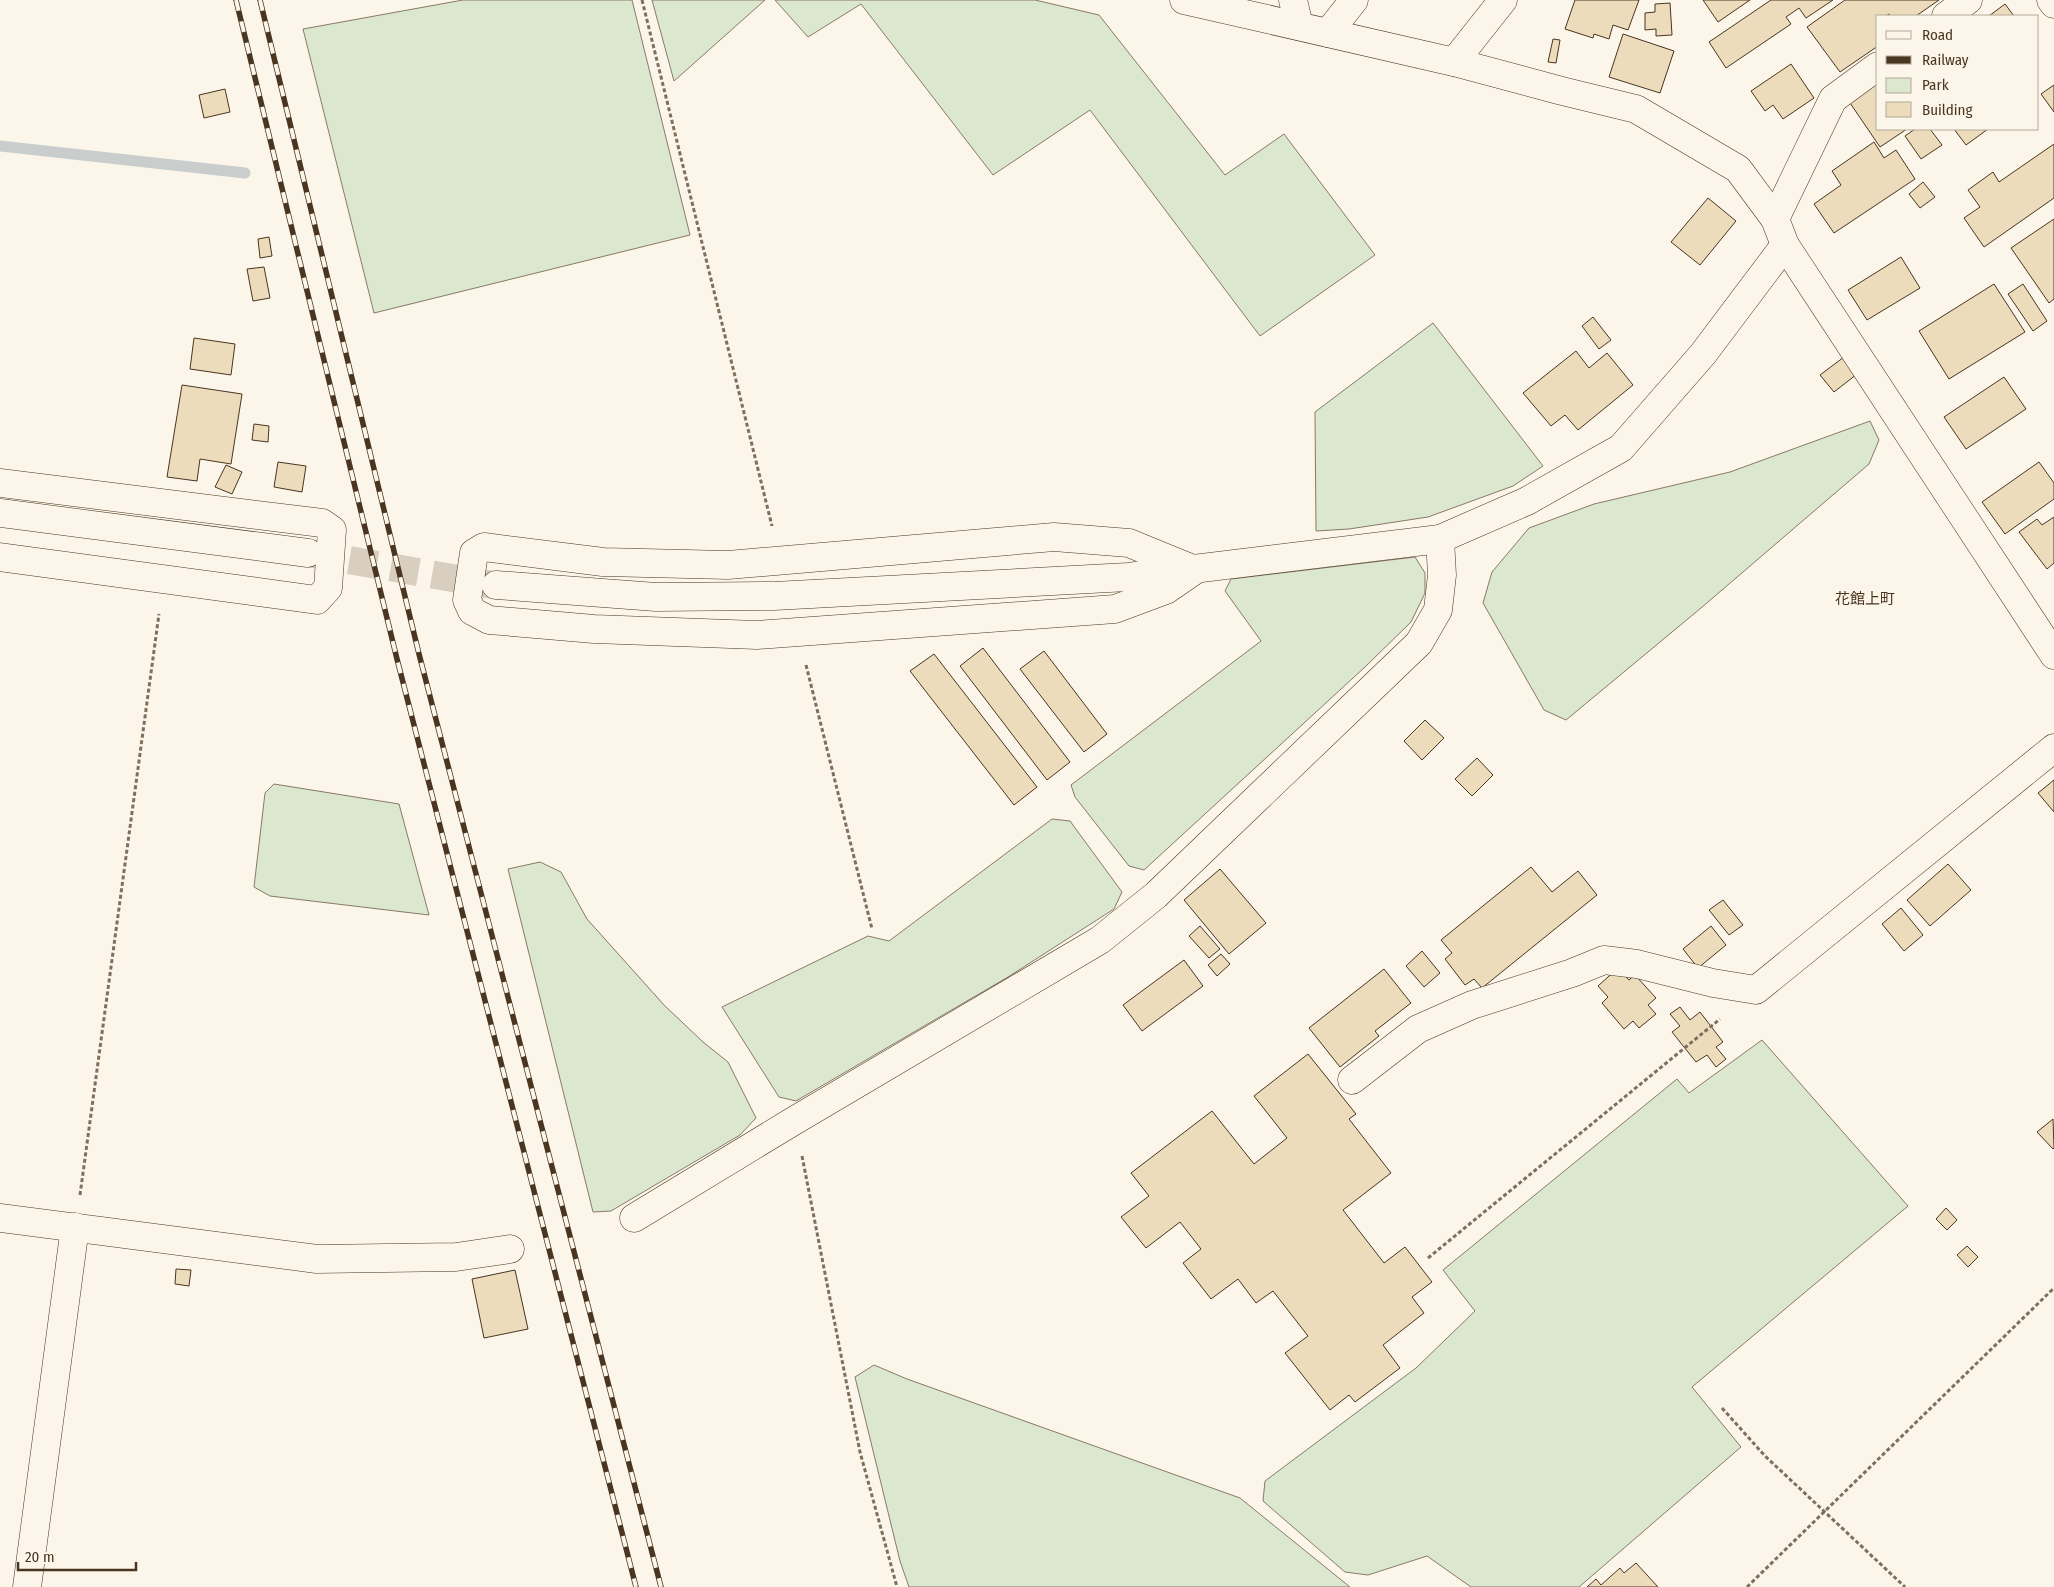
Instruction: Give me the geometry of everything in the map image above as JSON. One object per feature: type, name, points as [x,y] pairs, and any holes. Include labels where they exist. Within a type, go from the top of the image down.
[{"type":"street","points":[[1184,0],[1296,13],[1328,33],[1454,62],[1636,109],[1738,169],[1775,219],[1785,245],[2054,655]]},
{"type":"street","points":[[1328,33],[1354,0]]},
{"type":"street","points":[[1454,62],[1503,0]]},
{"type":"street","points":[[1947,15],[1968,0]]},
{"type":"street","points":[[2051,0],[2054,4]]},
{"type":"street","points":[[1775,219],[1833,99],[1876,67]]},
{"type":"street","points":[[496,585],[656,597],[774,596],[1128,577],[1440,539],[1527,501],[1621,448],[1703,354],[1785,245]]},
{"type":"street","points":[[0,483],[322,523],[332,530],[328,588],[317,600],[0,557]]},
{"type":"street","points":[[0,513],[308,553]]},
{"type":"street","points":[[1054,537],[1129,543],[1194,570],[1166,590],[1115,609],[756,635],[594,628],[488,620],[472,612],[467,600],[474,554],[484,547],[604,562],[728,565],[1054,537]]},
{"type":"street","points":[[634,1218],[1100,940],[1156,895],[1418,643],[1438,610],[1442,575],[1440,539]]},
{"type":"street","points":[[1352,1080],[1418,1029],[1472,1005],[1572,973],[1604,960],[1637,964],[1713,983],[1756,990],[2054,748]]},
{"type":"street","points":[[0,1218],[317,1259],[456,1257],[510,1248]]},
{"type":"street","points":[[27,1587],[76,1227]]},
{"type":"path","points":[[642,0],[782,561]]},
{"type":"path","points":[[76,1227],[163,579]]},
{"type":"path","points":[[798,632],[872,929]]},
{"type":"path","points":[[1428,1258],[1760,987]]},
{"type":"path","points":[[792,1122],[799,1142],[860,1452],[897,1587]]},
{"type":"path","points":[[1747,1587],[2054,1288]]},
{"type":"path","points":[[1722,1408],[1765,1456],[1905,1587]]},
{"type":"green space","points":[[463,0],[632,0],[690,235],[374,313],[303,29]]},
{"type":"green space","points":[[652,0],[765,0],[674,81]]},
{"type":"green space","points":[[775,0],[1035,0],[1099,15],[1225,175],[1284,134],[1375,255],[1260,336],[1090,110],[993,175],[861,4],[808,37]]},
{"type":"green space","points":[[1433,323],[1543,466],[1513,486],[1428,517],[1349,529],[1316,531],[1315,412]]},
{"type":"green space","points":[[1870,421],[1879,440],[1869,464],[1701,608],[1566,720],[1544,710],[1483,603],[1492,572],[1529,528],[1594,504],[1730,472]]},
{"type":"green space","points":[[1415,557],[1425,573],[1425,593],[1411,622],[1365,667],[1144,870],[1129,866],[1075,797],[1071,785],[1261,641],[1225,591],[1231,579]]},
{"type":"green space","points":[[274,784],[399,804],[429,915],[270,896],[254,887],[265,793]]},
{"type":"green space","points":[[1052,819],[1070,821],[1122,892],[1114,909],[1008,977],[796,1101],[779,1097],[722,1007],[868,936],[889,941]]},
{"type":"green space","points":[[540,862],[561,872],[587,919],[664,1005],[703,1042],[728,1062],[756,1118],[740,1135],[611,1211],[593,1212],[508,869]]},
{"type":"green space","points":[[1762,1040],[1908,1206],[1692,1387],[1741,1447],[1579,1587],[1471,1587],[1427,1556],[1368,1575],[1345,1572],[1263,1501],[1265,1481],[1416,1368],[1475,1311],[1443,1270],[1677,1079],[1689,1093]]},
{"type":"green space","points":[[874,1365],[907,1379],[1240,1498],[1350,1587],[909,1587],[900,1561],[855,1377]]},
{"type":"building","points":[[1575,0],[1639,0],[1628,30],[1613,25],[1609,39],[1594,34],[1593,38],[1565,29]]},
{"type":"building","points":[[1703,0],[1750,0],[1718,22]]},
{"type":"building","points":[[1771,0],[1833,0],[1806,18],[1799,8],[1786,17],[1791,24],[1726,68],[1709,42]]},
{"type":"building","points":[[1845,0],[1939,0],[1917,15],[1876,15],[1876,47],[1840,72],[1807,27]]},
{"type":"building","points":[[1670,3],[1672,35],[1656,36],[1656,29],[1645,30],[1645,13],[1655,12],[1655,4]]},
{"type":"building","points":[[2005,4],[2013,15],[1990,15]]},
{"type":"building","points":[[1623,34],[1674,51],[1660,93],[1609,77]]},
{"type":"building","points":[[1553,39],[1560,40],[1556,63],[1548,62]]},
{"type":"building","points":[[1791,64],[1814,98],[1783,119],[1773,105],[1765,111],[1751,91]]},
{"type":"building","points":[[1876,80],[1876,130],[1906,130],[1880,147],[1848,100]]},
{"type":"building","points":[[2054,85],[2054,112],[2041,94]]},
{"type":"building","points":[[225,89],[230,112],[204,118],[199,95]]},
{"type":"building","points":[[1914,130],[1931,130],[1942,145],[1921,159],[1905,136]]},
{"type":"building","points":[[1955,130],[1987,130],[1966,145]]},
{"type":"building","points":[[1874,142],[1884,158],[1896,150],[1915,179],[1834,233],[1814,204],[1841,185],[1832,171]]},
{"type":"building","points":[[2054,144],[2054,198],[1984,247],[1964,218],[1980,207],[1968,190],[1993,172],[1999,182]]},
{"type":"building","points":[[1923,182],[1935,197],[1920,208],[1909,194]]},
{"type":"building","points":[[1708,198],[1736,221],[1700,265],[1671,242]]},
{"type":"building","points":[[2054,219],[2054,299],[2049,303],[2011,248]]},
{"type":"building","points":[[269,237],[272,256],[260,258],[258,239]]},
{"type":"building","points":[[1901,257],[1920,288],[1867,320],[1848,290]]},
{"type":"building","points":[[264,267],[270,298],[253,301],[247,269]]},
{"type":"building","points":[[1994,284],[2025,332],[1949,379],[1919,331]]},
{"type":"building","points":[[2023,284],[2047,321],[2033,331],[2008,294]]},
{"type":"building","points":[[1593,317],[1611,340],[1599,349],[1582,326]]},
{"type":"building","points":[[194,338],[235,344],[231,375],[190,369]]},
{"type":"building","points":[[1576,351],[1589,368],[1607,353],[1633,385],[1578,430],[1565,415],[1551,426],[1523,393]]},
{"type":"building","points":[[1844,357],[1857,374],[1834,392],[1820,375]]},
{"type":"building","points":[[2004,377],[2026,409],[1966,449],[1944,417]]},
{"type":"building","points":[[182,385],[242,394],[231,464],[200,459],[197,481],[167,477]]},
{"type":"building","points":[[254,424],[269,426],[268,442],[252,440]]},
{"type":"building","points":[[278,462],[306,466],[302,492],[274,487]]},
{"type":"building","points":[[2039,462],[2054,483],[2054,499],[2005,534],[1982,502]]},
{"type":"building","points":[[226,465],[242,472],[232,494],[215,487]]},
{"type":"building","points":[[2054,517],[2054,563],[2047,569],[2019,532],[2037,519],[2042,525]]},
{"type":"building","points":[[983,648],[1070,762],[1047,780],[960,666]]},
{"type":"building","points":[[1044,651],[1107,734],[1084,752],[1020,669]]},
{"type":"building","points":[[934,654],[1037,787],[1014,805],[910,671]]},
{"type":"building","points":[[1425,720],[1444,738],[1422,760],[1404,741]]},
{"type":"building","points":[[1477,758],[1493,775],[1472,796],[1455,779]]},
{"type":"building","points":[[2054,780],[2054,812],[2038,793]]},
{"type":"building","points":[[1948,864],[1971,890],[1930,926],[1907,900]]},
{"type":"building","points":[[1531,867],[1552,892],[1578,871],[1597,895],[1482,988],[1474,979],[1465,985],[1445,959],[1452,953],[1441,940]]},
{"type":"building","points":[[1220,869],[1266,923],[1229,954],[1184,900]]},
{"type":"building","points":[[1723,900],[1743,925],[1729,935],[1709,910]]},
{"type":"building","points":[[1901,908],[1923,935],[1904,951],[1882,924]]},
{"type":"building","points":[[1200,926],[1220,949],[1209,958],[1189,936]]},
{"type":"building","points":[[1711,926],[1726,945],[1698,968],[1683,949]]},
{"type":"building","points":[[1422,951],[1440,973],[1424,987],[1406,966]]},
{"type":"building","points":[[1221,954],[1230,964],[1217,976],[1208,965]]},
{"type":"building","points":[[1184,960],[1203,986],[1142,1031],[1123,1005]]},
{"type":"building","points":[[1618,968],[1629,980],[1635,975],[1656,998],[1648,1005],[1656,1014],[1639,1028],[1633,1021],[1624,1029],[1602,1003],[1608,997],[1598,986]]},
{"type":"building","points":[[1384,969],[1411,1003],[1375,1031],[1379,1036],[1340,1067],[1309,1028]]},
{"type":"building","points":[[1680,1007],[1690,1020],[1700,1012],[1723,1042],[1716,1047],[1726,1059],[1716,1067],[1707,1055],[1696,1062],[1672,1032],[1680,1026],[1670,1014]]},
{"type":"building","points":[[1308,1054],[1356,1114],[1349,1119],[1391,1173],[1343,1210],[1384,1263],[1405,1247],[1432,1282],[1412,1297],[1424,1313],[1383,1345],[1400,1368],[1355,1402],[1349,1395],[1330,1410],[1285,1353],[1308,1336],[1273,1291],[1256,1303],[1238,1279],[1211,1299],[1183,1263],[1201,1249],[1180,1222],[1146,1248],[1121,1217],[1149,1196],[1131,1173],[1212,1111],[1254,1164],[1287,1138],[1254,1096]]},
{"type":"building","points":[[2053,1119],[2054,1148],[2053,1149],[2037,1132]]},
{"type":"building","points":[[1946,1208],[1957,1220],[1947,1230],[1936,1219]]},
{"type":"building","points":[[1967,1246],[1978,1257],[1968,1267],[1957,1255]]},
{"type":"building","points":[[176,1269],[191,1270],[189,1286],[175,1284]]},
{"type":"building","points":[[515,1270],[528,1329],[484,1338],[472,1279]]},
{"type":"building","points":[[1636,1563],[1658,1587],[1587,1587],[1596,1579],[1601,1585],[1620,1568],[1624,1573]]},
{"type":"waterway","points":[[0,146],[245,173]]},
{"type":"tunnel","points":[[308,553],[493,585]]},
{"type":"railway","points":[[236,0],[397,659],[636,1587]]},
{"type":"railway","points":[[260,0],[419,654],[661,1587]]},
{"type":"district","name":"花館上町","points":[[1865,599]]}]
